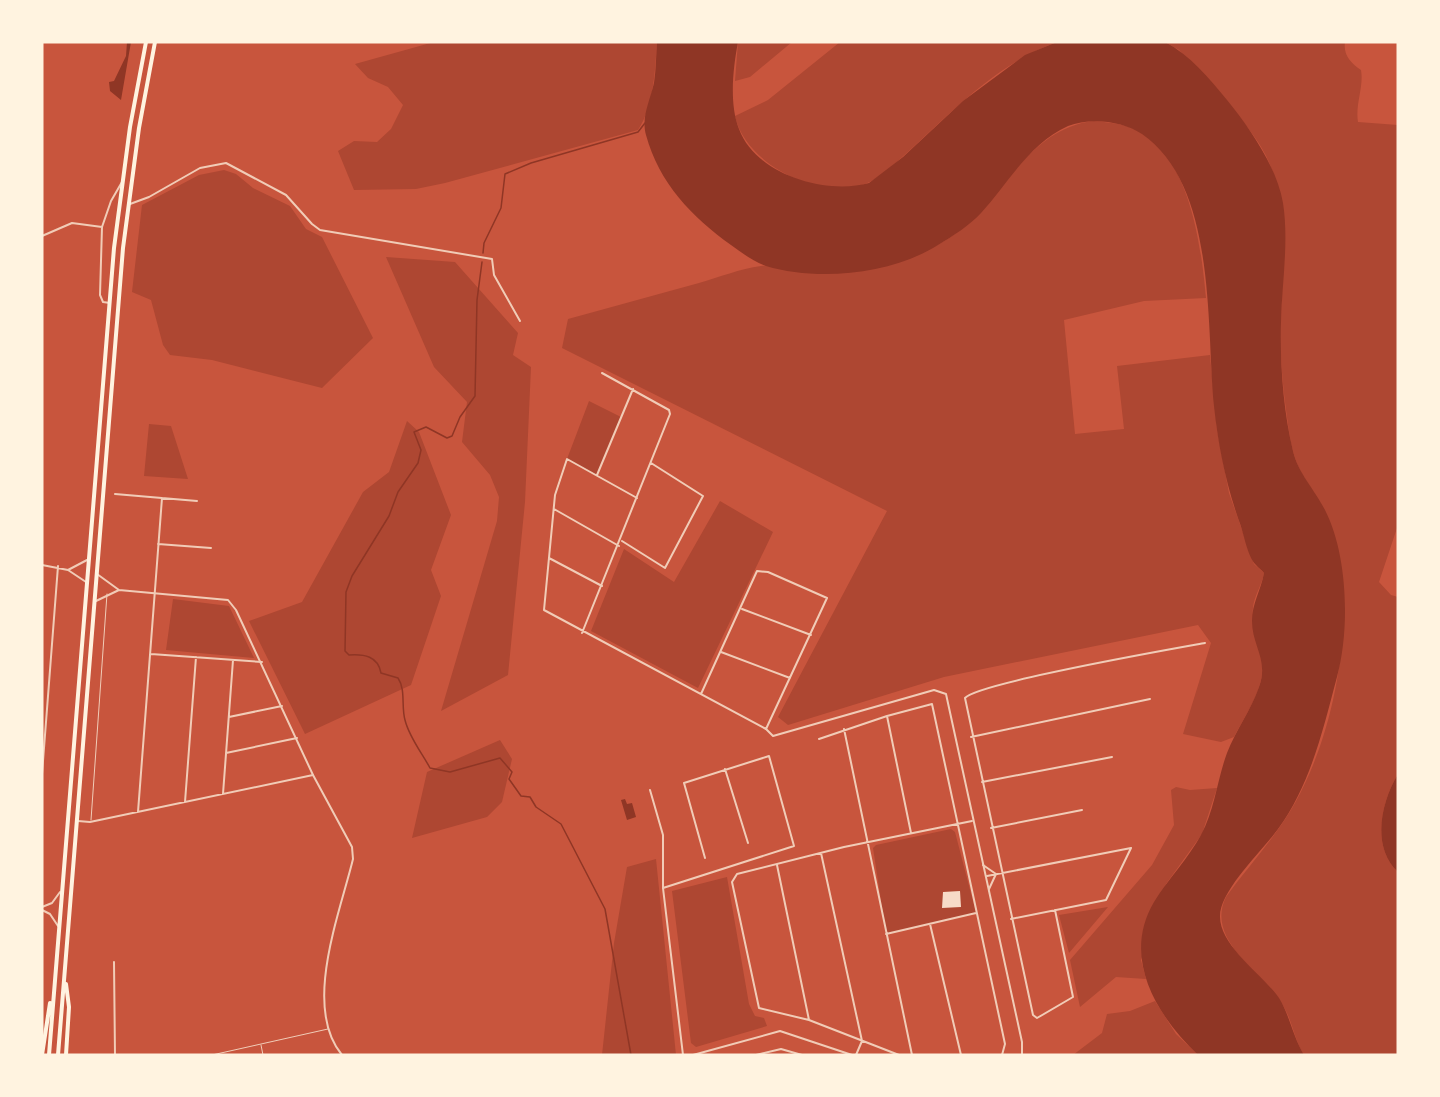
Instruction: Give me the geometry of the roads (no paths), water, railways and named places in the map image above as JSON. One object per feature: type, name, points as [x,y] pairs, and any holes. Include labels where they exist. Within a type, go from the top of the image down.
[{"type":"highway","points":[[49,1055],[87,560],[110,303],[122,182],[146,42]]},
{"type":"highway","points":[[58,1055],[128,204],[155,42]]},
{"type":"highway","points":[[65,977],[69,1007],[66,1055]]},
{"type":"highway","points":[[42,1055],[45,1023],[54,989]]},
{"type":"street","points":[[128,204],[149,197],[200,168],[226,163],[286,195],[320,230],[492,260],[494,275],[520,321]]},
{"type":"street","points":[[110,303],[104,302],[100,295],[102,227],[111,201],[122,182]]},
{"type":"street","points":[[42,236],[72,223],[102,227]]},
{"type":"street","points":[[582,633],[619,546],[670,412],[633,389],[602,374]]},
{"type":"street","points":[[597,476],[633,389]]},
{"type":"street","points":[[637,498],[567,459],[557,484],[553,508],[544,610],[582,633],[766,729],[773,736],[934,690],[941,691],[948,701],[972,821],[1022,1042],[1022,1055]]},
{"type":"street","points":[[621,540],[665,568],[704,496],[651,463]]},
{"type":"street","points":[[115,494],[197,501]]},
{"type":"street","points":[[138,812],[162,498]]},
{"type":"street","points":[[553,508],[619,546]]},
{"type":"street","points":[[158,544],[211,548]]},
{"type":"street","points":[[548,557],[602,586]]},
{"type":"street","points":[[68,570],[87,560]]},
{"type":"street","points":[[42,565],[58,566],[86,582]]},
{"type":"street","points":[[42,774],[58,566]]},
{"type":"street","points":[[701,694],[760,570],[827,597],[766,729]]},
{"type":"street","points":[[96,573],[119,590]]},
{"type":"street","points":[[94,602],[119,590],[228,600],[236,610],[313,775],[353,853],[323,988],[329,1029],[342,1055]]},
{"type":"street","points":[[742,609],[811,635]]},
{"type":"street","points":[[1055,910],[1073,997],[1053,1010],[1034,1017],[964,700],[971,692],[1205,643]]},
{"type":"street","points":[[721,652],[790,678]]},
{"type":"street","points":[[150,654],[262,662]]},
{"type":"street","points":[[185,802],[196,657]]},
{"type":"street","points":[[223,794],[233,660]]},
{"type":"street","points":[[971,737],[1150,699]]},
{"type":"street","points":[[819,739],[844,729],[932,704],[1005,1044],[1002,1055]]},
{"type":"street","points":[[229,717],[282,706]]},
{"type":"street","points":[[887,716],[911,833]]},
{"type":"street","points":[[844,729],[912,1055]]},
{"type":"street","points":[[226,754],[297,738]]},
{"type":"street","points":[[663,888],[795,846],[771,758],[765,756],[689,779],[683,786],[705,858]]},
{"type":"street","points":[[981,783],[1112,757]]},
{"type":"street","points":[[724,768],[748,843]]},
{"type":"street","points":[[77,821],[90,822],[313,775]]},
{"type":"street","points":[[650,790],[663,835],[663,888],[683,1055]]},
{"type":"street","points":[[991,828],[1082,810]]},
{"type":"street","points":[[899,1055],[809,1020],[761,1010],[757,1005],[732,886],[737,874],[868,842],[972,821]]},
{"type":"street","points":[[985,876],[1131,848],[1106,900],[1011,919]]},
{"type":"street","points":[[693,1055],[780,1031],[854,1055],[862,1041],[821,853]]},
{"type":"street","points":[[777,864],[809,1020]]},
{"type":"street","points":[[982,865],[996,874]]},
{"type":"street","points":[[988,891],[996,874]]},
{"type":"street","points":[[59,929],[50,914],[42,908],[56,899],[63,887]]},
{"type":"street","points":[[886,934],[976,913]]},
{"type":"street","points":[[930,924],[961,1055]]},
{"type":"street","points":[[114,962],[115,1055]]},
{"type":"street","points":[[756,1055],[781,1049],[802,1055]]},
{"type":"lane","points":[[90,822],[107,594]]},
{"type":"lane","points":[[212,1055],[329,1029]]},
{"type":"lane","points":[[261,1044],[263,1055]]},
{"type":"waterway","points":[[483,253],[484,243],[501,208],[505,174],[531,163],[638,132],[645,123]]},
{"type":"waterway","points":[[482,262],[477,300],[475,396],[460,417],[452,436],[447,438],[426,427],[414,432],[421,450],[418,463],[398,492],[389,516],[352,576],[346,592],[345,651],[349,655],[370,657],[377,663],[381,673],[398,678],[402,688],[407,726],[430,768],[450,772],[500,758],[512,772],[509,779],[521,796],[530,797],[536,807],[561,824],[605,909],[631,1055]]}]
